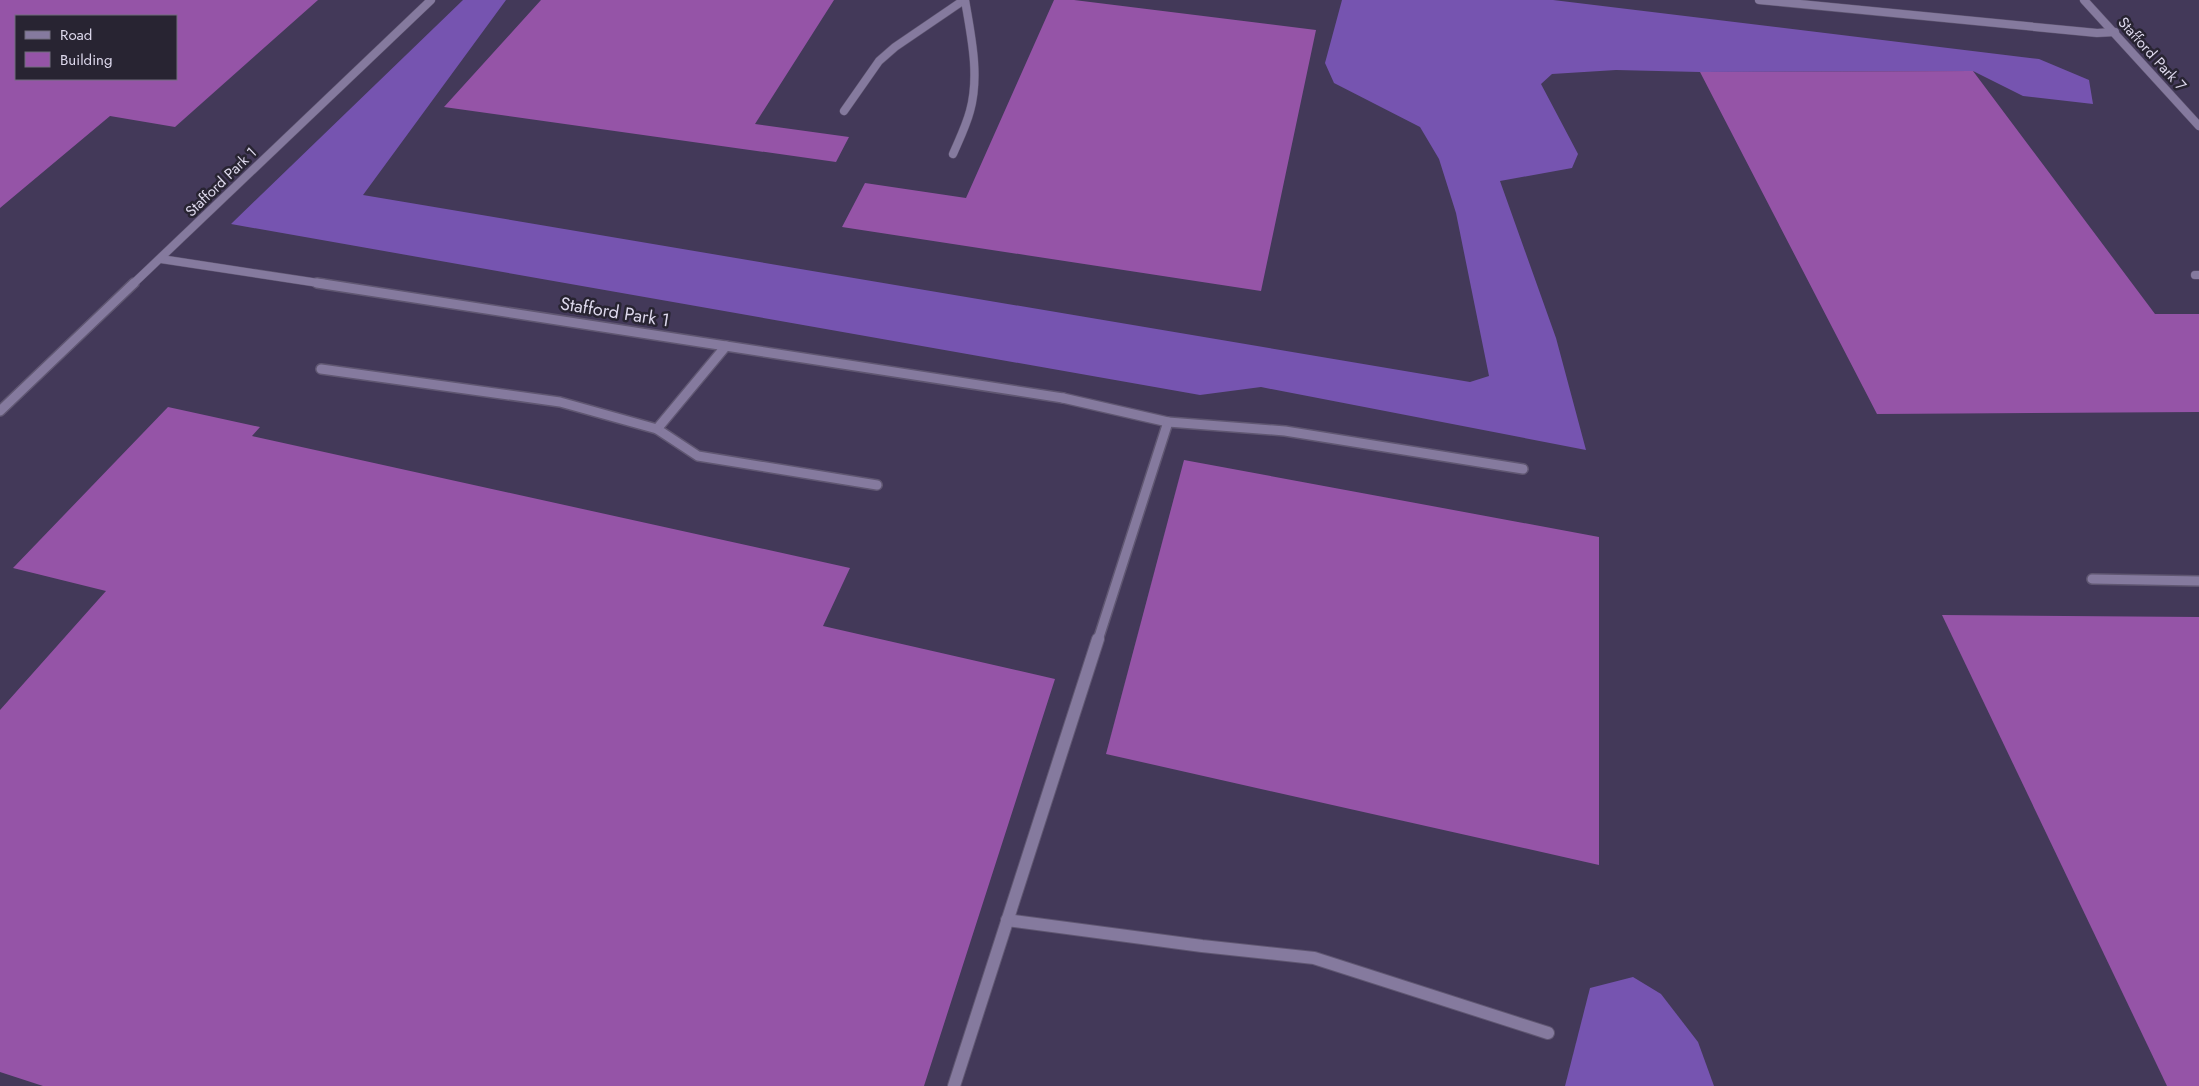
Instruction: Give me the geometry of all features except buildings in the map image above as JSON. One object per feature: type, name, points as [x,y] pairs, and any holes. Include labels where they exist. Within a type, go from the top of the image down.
[{"type":"street","name":"Stafford Park 1","points":[[0,411],[431,0]]},
{"type":"street","points":[[844,111],[879,61],[895,47],[964,0],[972,49],[974,85],[970,109],[953,154]]},
{"type":"street","points":[[1759,0],[2097,33],[2115,32]]},
{"type":"street","name":"Stafford Park 7","points":[[2084,0],[2199,126]]},
{"type":"street","name":"Stafford Park 1","points":[[161,259],[1063,398],[1168,422],[1285,431],[1523,469]]},
{"type":"street","points":[[657,429],[726,346]]},
{"type":"street","points":[[322,369],[560,402],[657,429],[698,456],[877,485]]},
{"type":"street","points":[[954,1086],[1168,422]]},
{"type":"street","points":[[2092,579],[2199,581]]},
{"type":"street","points":[[1007,920],[1202,946],[1314,958],[1548,1033]]},
{"type":"shaded area","points":[[463,0],[506,0],[363,195],[1470,382],[1489,376],[1456,213],[1439,159],[1420,127],[1334,83],[1325,63],[1342,0],[1553,0],[2039,59],[2089,80],[2093,104],[2023,96],[1973,71],[1700,72],[1616,70],[1552,74],[1541,84],[1578,154],[1572,168],[1500,181],[1556,338],[1586,450],[1261,387],[1200,395],[231,224]]},
{"type":"shaded area","points":[[1633,977],[1661,994],[1698,1042],[1714,1086],[1565,1086],[1590,988]]}]
